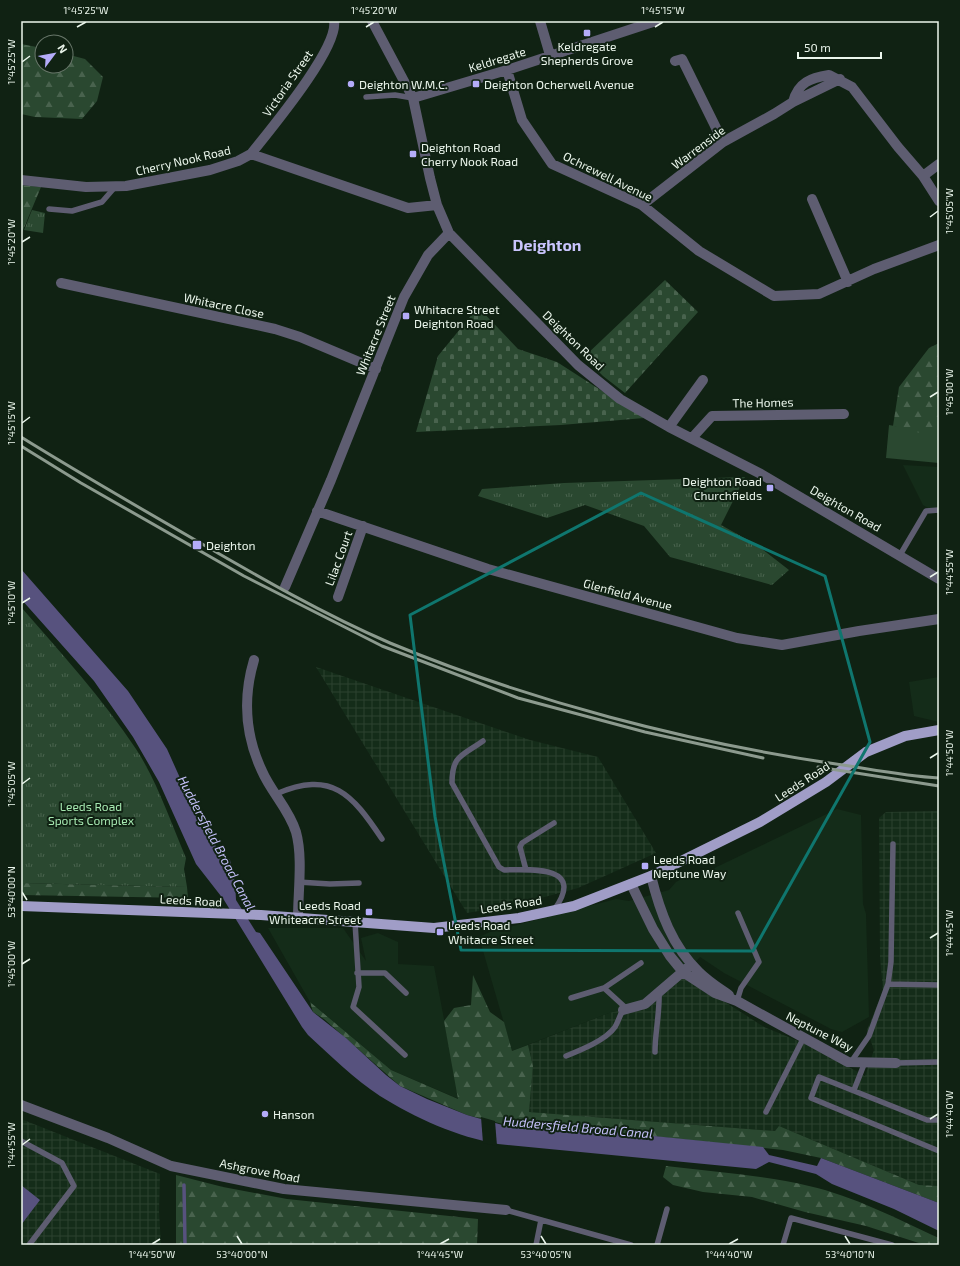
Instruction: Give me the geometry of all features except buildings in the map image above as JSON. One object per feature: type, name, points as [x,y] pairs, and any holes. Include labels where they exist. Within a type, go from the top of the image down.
[{"type":"main road","name":"Leeds Road","points":[[21,906],[55,906],[215,915],[261,915],[434,928],[519,918],[574,906],[651,876],[760,822],[826,782],[866,752],[905,736],[939,730]]},
{"type":"street","name":"Victoria Street","points":[[250,154],[278,120],[319,62],[336,28],[334,21]]},
{"type":"street","name":"Deighton Road","points":[[372,21],[413,98],[437,205],[449,233],[578,365],[620,399],[669,427],[761,474],[939,579]]},
{"type":"street","points":[[540,21],[550,55]]},
{"type":"street","name":"Keldregate","points":[[413,98],[508,70],[656,21]]},
{"type":"street","points":[[675,61],[682,59],[723,142]]},
{"type":"street","name":"Ochrewell Avenue","points":[[508,70],[522,120],[552,164],[642,205],[699,251],[774,296],[819,294],[874,270],[939,245]]},
{"type":"street","name":"Warrenside","points":[[642,205],[723,142],[793,102],[840,79],[852,86],[898,147],[923,176]]},
{"type":"street","name":"Cherry Nook Road","points":[[21,180],[86,187],[126,186],[210,170],[238,161],[250,154]]},
{"type":"street","points":[[250,154],[408,208],[437,205]]},
{"type":"street","points":[[939,164],[923,176],[939,201]]},
{"type":"street","points":[[812,199],[848,282]]},
{"type":"street","name":"Whitacre Street","points":[[317,511],[331,480],[404,297],[428,255],[449,233]]},
{"type":"street","name":"Whitacre Close","points":[[61,283],[275,329],[300,336],[376,369]]},
{"type":"street","points":[[669,427],[703,380]]},
{"type":"street","name":"The Homes","points":[[692,438],[712,416],[844,414]]},
{"type":"street","points":[[285,587],[317,511]]},
{"type":"street","name":"Glenfield Avenue","points":[[317,511],[488,569],[737,638],[782,645],[939,619]]},
{"type":"street","name":"Lilac Court","points":[[338,597],[363,526]]},
{"type":"street","points":[[254,660],[248,682],[246,704],[251,737],[262,771],[276,794],[296,833],[298,918]]},
{"type":"street","name":"Neptune Way","points":[[651,876],[660,912],[674,940],[699,972],[737,1002]]},
{"type":"street","name":"Neptune Way","points":[[631,884],[653,929],[670,956],[683,972],[715,993],[737,1002],[851,1062],[896,1063]]},
{"type":"street","name":"Neptune Way","points":[[674,940],[673,948],[687,968],[683,972]]},
{"type":"street","points":[[625,1009],[645,1004],[683,972]]},
{"type":"street","name":"Ashgrove Road","points":[[21,1105],[108,1138],[171,1166],[284,1189],[506,1210]]},
{"type":"lane","points":[[366,97],[396,95],[413,98]]},
{"type":"lane","points":[[49,209],[72,211],[102,202],[115,186]]},
{"type":"lane","points":[[900,555],[926,511],[939,510]]},
{"type":"lane","points":[[483,741],[455,760],[452,768],[452,783],[499,867],[504,870],[542,870],[557,875],[564,885],[564,890],[562,899],[554,910]]},
{"type":"lane","points":[[276,794],[294,786],[327,784],[350,798],[363,810],[382,839]]},
{"type":"lane","points":[[526,870],[520,847],[522,843],[554,823]]},
{"type":"lane","points":[[851,1062],[869,1036],[888,984],[891,962],[893,844]]},
{"type":"lane","points":[[298,882],[330,884],[359,883]]},
{"type":"lane","points":[[737,1002],[741,988],[759,962],[738,913]]},
{"type":"lane","points":[[354,922],[359,987],[353,1007],[405,1055]]},
{"type":"lane","points":[[572,998],[604,988],[641,963]]},
{"type":"lane","points":[[357,973],[385,973],[406,993]]},
{"type":"lane","points":[[888,984],[939,985]]},
{"type":"lane","points":[[566,1056],[585,1049],[614,1028],[625,1009],[604,988]]},
{"type":"lane","points":[[655,1052],[659,991]]},
{"type":"lane","points":[[766,1112],[804,1037]]},
{"type":"lane","points":[[854,1090],[865,1062]]},
{"type":"lane","points":[[896,1063],[939,1062]]},
{"type":"lane","points":[[939,1120],[927,1120],[819,1077],[811,1098],[939,1151]]},
{"type":"lane","points":[[21,1141],[33,1146],[62,1163],[74,1186],[29,1245]]},
{"type":"lane","points":[[657,1245],[667,1209]]},
{"type":"lane","points":[[506,1210],[631,1245]]},
{"type":"lane","points":[[783,1245],[792,1218],[892,1245]]},
{"type":"lane","points":[[536,1245],[541,1220]]},
{"type":"highlighted area","points":[[641,493],[825,576],[870,742],[753,951],[461,950],[435,817],[410,615]]},
{"type":"shaded area","points":[[903,465],[939,467],[939,514],[923,505]]},
{"type":"shaded area","points":[[21,569],[128,691],[167,749],[203,829],[212,842],[230,860],[235,882],[236,900],[256,932],[260,933],[313,1012],[346,1038],[400,1086],[427,1099],[467,1115],[506,1126],[604,1131],[763,1147],[769,1155],[817,1166],[821,1158],[939,1203],[939,1231],[894,1209],[832,1184],[816,1174],[769,1162],[756,1169],[498,1144],[468,1137],[437,1126],[393,1104],[370,1089],[334,1059],[308,1035],[302,1027],[224,900],[196,864],[159,782],[133,737],[94,681],[21,599]]},
{"type":"shaded area","points":[[316,667],[530,740],[598,757],[656,853],[578,888],[515,905],[467,913]]},
{"type":"shaded area","points":[[939,677],[939,722],[914,716],[909,682]]},
{"type":"shaded area","points":[[837,809],[861,815],[863,904],[866,914],[869,1017],[842,1032],[831,1029],[724,973],[700,957],[683,975],[647,1004],[609,1013],[512,1051],[479,937],[490,932],[616,899],[629,901],[669,890],[676,882],[685,877],[697,872],[700,875]]},
{"type":"shaded area","points":[[939,811],[939,1186],[919,1185],[779,1126],[775,1131],[529,1112],[533,1066],[528,1045],[609,1013],[647,1004],[683,975],[764,1027],[813,1047],[865,1076],[874,1050],[867,1030],[883,991],[880,957],[879,818],[886,812]]},
{"type":"shaded area","points":[[268,928],[343,928],[366,961],[361,938],[378,933],[398,942],[398,964],[434,966],[459,1099],[391,1070],[310,1002]]},
{"type":"shaded area","points":[[21,1119],[160,1174],[159,1211],[161,1245],[21,1245]]},
{"type":"shaded area","points":[[21,1185],[40,1200],[21,1225]]},
{"type":"green space","points":[[21,44],[34,46],[34,74],[74,74],[74,56],[85,59],[103,77],[97,101],[82,119],[35,117],[21,114]]},
{"type":"green space","points":[[21,185],[41,187],[21,235]]},
{"type":"green space","points":[[32,210],[45,213],[43,233],[24,230]]},
{"type":"green space","points":[[665,280],[698,312],[625,393],[603,376],[584,357]]},
{"type":"green space","points":[[478,307],[518,349],[557,362],[644,418],[561,425],[416,432],[438,356]]},
{"type":"green space","points":[[939,343],[939,435],[928,435],[893,426],[899,387],[929,348]]},
{"type":"green space","points":[[889,425],[939,434],[939,463],[886,458]]},
{"type":"green space","points":[[745,477],[721,525],[757,545],[789,570],[772,585],[670,557],[644,526],[585,505],[547,518],[478,496],[482,489],[564,483]]},
{"type":"green space","name":"Leeds Road Sports Complex","points":[[21,607],[96,694],[144,761],[157,788],[186,858],[184,869],[187,887],[21,883]]},
{"type":"green space","points":[[21,883],[187,887],[188,898],[21,895]]},
{"type":"green space","points":[[473,975],[490,1012],[504,1022],[512,1051],[528,1045],[533,1066],[529,1112],[775,1131],[779,1126],[919,1185],[939,1186],[939,1203],[821,1158],[783,1150],[604,1131],[515,1127],[467,1115],[400,1086],[324,1019],[313,1012],[310,1002],[391,1070],[458,1099],[444,1021],[454,1008],[471,1005]]},
{"type":"green space","points":[[666,1166],[774,1179],[826,1190],[859,1202],[939,1238],[939,1245],[925,1245],[866,1226],[805,1212],[752,1197],[703,1192],[673,1185],[663,1177]]},
{"type":"green space","points":[[176,1175],[223,1187],[287,1199],[478,1219],[477,1245],[176,1245]]},
{"type":"pier","points":[[481,1117],[495,1121],[497,1146],[483,1143]]},
{"type":"waterway","points":[[184,1185],[185,1245]]},
{"type":"railway","points":[[21,437],[131,503],[292,595],[365,632],[443,664],[553,701],[666,731],[780,755],[900,774],[939,778]]},
{"type":"railway","points":[[21,446],[81,483],[244,576],[382,646],[518,698],[645,732],[763,758]]},
{"type":"railway","points":[[818,767],[939,786]]},
{"type":"place","name":"Keldregate Shepherds Grove","points":[[587,33]]},
{"type":"place","name":"Deighton W.M.C.","points":[[351,84]]},
{"type":"place","name":"Deighton Ocherwell Avenue","points":[[476,84]]},
{"type":"place","name":"Deighton Road Cherry Nook Road","points":[[413,154]]},
{"type":"place","name":"Whitacre Street Deighton Road","points":[[406,316]]},
{"type":"place","name":"Deighton Road Churchfields","points":[[770,488]]},
{"type":"place","name":"Deighton","points":[[197,545]]},
{"type":"place","name":"Leeds Road Neptune Way","points":[[645,866]]},
{"type":"place","name":"Leeds Road Whiteacre Street","points":[[369,912]]},
{"type":"place","name":"Leeds Road Whitacre Street","points":[[440,932]]},
{"type":"place","name":"Hanson","points":[[265,1114]]},
{"type":"district","name":"Deighton","points":[[547,244]]},
{"type":"water label","name":"Huddersfield Broad Canal","points":[[217,843]]},
{"type":"water label","name":"Huddersfield Broad Canal","points":[[578,1127]]}]
